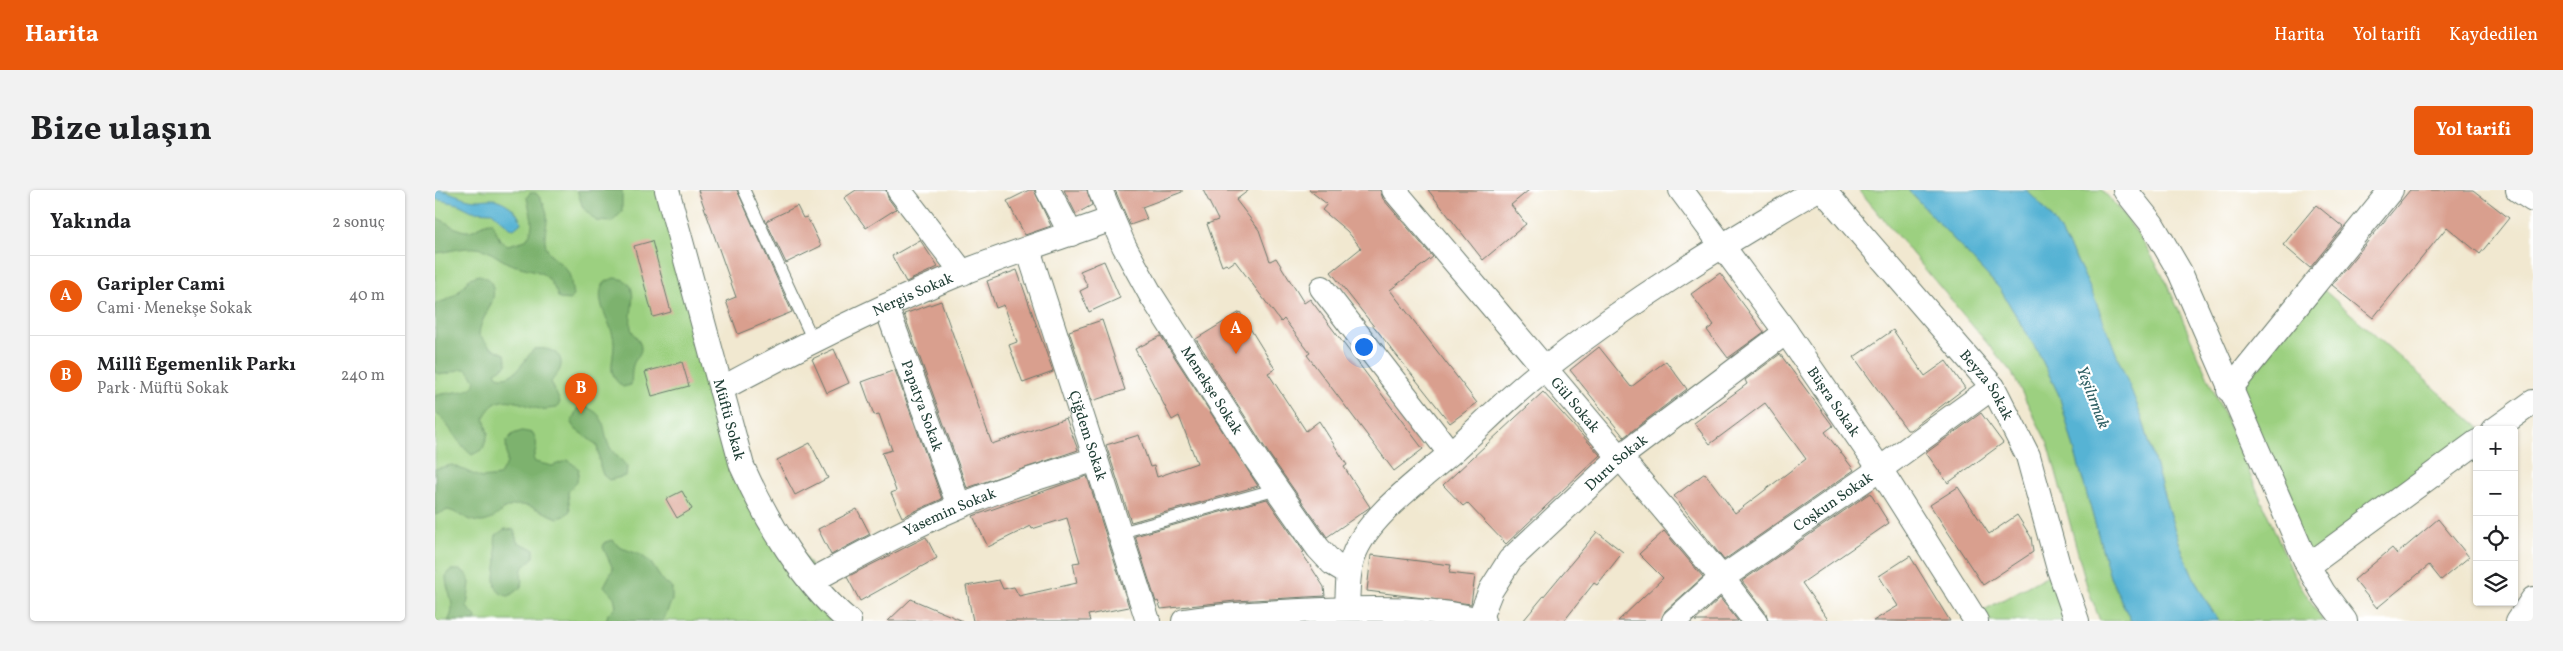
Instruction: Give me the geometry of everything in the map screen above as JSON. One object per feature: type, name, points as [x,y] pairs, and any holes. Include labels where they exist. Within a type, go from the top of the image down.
[{"type":"street","name":"Müftü Sokak","points":[[667,190],[742,466],[753,491],[775,530],[811,580],[849,621]]},
{"type":"street","points":[[899,190],[963,273]]},
{"type":"street","points":[[1047,190],[1071,234]]},
{"type":"street","name":"Menekşe Sokak","points":[[1100,190],[1112,219],[1151,295],[1276,489],[1318,548],[1332,563],[1349,573]]},
{"type":"street","name":"Büşra Sokak","points":[[1681,190],[1786,332],[1880,469],[1976,621]]},
{"type":"street","points":[[1347,609],[1349,573],[1353,556],[1379,518],[1413,484],[1545,368],[1645,295],[1721,245],[1816,190]]},
{"type":"street","name":"Beyza Sokak","points":[[1823,190],[1993,387],[2028,456],[2059,569],[2077,621]]},
{"type":"street","points":[[2125,190],[2152,224],[2180,272],[2229,390],[2307,566],[2323,592],[2345,621]]},
{"type":"street","points":[[2229,390],[2391,190]]},
{"type":"street","points":[[2518,190],[2533,200]]},
{"type":"street","name":"Gül Sokak","points":[[1399,191],[1722,578],[1755,621]]},
{"type":"street","name":"Nergis Sokak","points":[[721,389],[813,340],[887,306],[963,273],[1112,219]]},
{"type":"street","name":"Çiğdem Sokak","points":[[1028,250],[1147,621]]},
{"type":"street","points":[[1322,288],[1450,453]]},
{"type":"street","name":"Papatya Sokak","points":[[887,306],[959,506]]},
{"type":"street","name":"Duru Sokak","points":[[1481,620],[1491,590],[1510,560],[1620,458],[1786,332]]},
{"type":"street","name":"Coşkun Sokak","points":[[1674,621],[1722,578],[1880,469],[1993,387]]},
{"type":"street","points":[[2500,426],[2533,402]]},
{"type":"street","points":[[2307,566],[2473,445]]},
{"type":"street","name":"Yasemin Sokak","points":[[811,580],[913,527],[959,506],[1012,486],[1096,459]]},
{"type":"street","points":[[2518,621],[2533,600]]},
{"type":"street","points":[[1184,621],[1249,614],[1347,609],[1372,615],[1418,611],[1481,620]]},
{"type":"lane","points":[[744,190],[813,340]]},
{"type":"lane","points":[[1119,533],[1276,489]]},
{"type":"green space","points":[[435,190],[667,190],[742,466],[849,621],[435,621]]},
{"type":"green space","points":[[577,190],[622,190],[622,212],[612,222],[596,221],[583,208]]},
{"type":"green space","points":[[1859,190],[1908,190],[2000,289],[2038,352],[2059,395],[2110,577],[2131,621],[2100,621],[2087,586],[2049,446],[2012,373]]},
{"type":"green space","points":[[2026,190],[2102,190],[2136,233],[2165,279],[2293,573],[2323,621],[2219,621],[2193,576],[2183,552],[2166,503],[2142,419],[2079,266],[2060,231],[2044,208]]},
{"type":"green space","points":[[530,193],[536,193],[546,210],[545,242],[551,255],[566,269],[569,275],[573,295],[570,300],[559,299],[551,282],[542,273],[509,264],[485,250],[466,248],[435,253],[435,217],[463,231],[473,230],[492,222],[500,240],[508,245],[526,240],[532,225],[527,197]]},
{"type":"green space","points":[[479,275],[489,279],[493,287],[493,294],[490,307],[480,327],[479,335],[490,347],[505,354],[507,365],[495,372],[497,376],[509,376],[514,373],[534,349],[554,352],[560,358],[561,363],[559,371],[551,382],[560,402],[557,408],[544,409],[509,401],[496,403],[484,417],[488,434],[483,449],[472,455],[435,412],[435,396],[469,389],[473,387],[475,380],[467,369],[447,374],[435,372],[435,303],[451,298],[470,278]]},
{"type":"green space","points":[[614,278],[629,284],[632,290],[631,328],[641,348],[633,365],[631,385],[623,387],[616,380],[612,371],[613,337],[600,298],[603,285]]},
{"type":"green space","points":[[2316,283],[2477,426],[2473,426],[2473,445],[2308,566],[2229,390]]},
{"type":"green space","points":[[584,406],[592,410],[602,420],[611,449],[627,467],[626,476],[609,480],[603,475],[597,445],[575,429],[571,423],[577,409]]},
{"type":"green space","points":[[522,431],[533,433],[535,437],[536,446],[533,458],[535,462],[552,466],[568,460],[579,469],[577,482],[568,492],[570,511],[565,516],[558,518],[523,505],[509,507],[484,522],[472,521],[448,510],[435,515],[435,469],[452,465],[482,478],[499,476],[507,463],[506,441],[513,434]]},
{"type":"green space","points":[[505,529],[514,530],[517,542],[534,549],[534,557],[521,571],[521,587],[509,596],[499,591],[495,582],[497,559],[496,535]]},
{"type":"green space","points":[[613,540],[619,547],[641,555],[651,563],[662,580],[672,588],[672,600],[663,621],[606,621],[608,614],[616,606],[614,597],[604,586],[613,569],[603,547],[605,542]]},
{"type":"green space","points":[[2059,569],[2077,621],[1976,621],[1973,616]]},
{"type":"green space","points":[[451,570],[460,570],[467,574],[470,583],[467,607],[476,617],[475,621],[448,621],[451,615],[452,604],[446,576]]},
{"type":"water","points":[[435,190],[472,200],[492,199],[501,201],[518,215],[521,223],[514,229],[510,228],[492,212],[472,211],[458,204],[435,199]]},
{"type":"water","name":"Yeşilırmak","points":[[1908,190],[2026,190],[2047,212],[2070,248],[2096,302],[2136,401],[2166,503],[2183,552],[2205,599],[2219,621],[2131,621],[2110,577],[2059,395],[2038,352],[2000,289]]},
{"type":"building","points":[[698,190],[737,190],[792,312],[738,334],[726,301],[736,297]]},
{"type":"building","points":[[856,190],[886,190],[888,198],[896,209],[866,228],[844,198]]},
{"type":"building","points":[[1029,190],[1034,190],[1051,226],[1025,235],[1007,201]]},
{"type":"building","points":[[1064,190],[1087,190],[1092,205],[1076,214]]},
{"type":"building","points":[[1115,190],[1182,190],[1182,192],[1142,207],[1147,219],[1130,225]]},
{"type":"building","points":[[1203,190],[1249,190],[1236,200],[1259,230],[1270,261],[1276,258],[1304,303],[1310,299],[1423,449],[1394,471],[1307,355],[1310,353],[1284,319],[1281,322],[1235,261],[1228,266],[1226,264],[1222,266],[1207,224],[1218,220]]},
{"type":"building","points":[[1309,190],[1380,190],[1383,199],[1433,257],[1390,290],[1477,403],[1450,423],[1331,272],[1361,248],[1347,231],[1322,210],[1327,204]]},
{"type":"building","points":[[1428,190],[1529,190],[1511,205],[1526,224],[1483,260]]},
{"type":"building","points":[[2410,190],[2473,190],[2509,218],[2480,254],[2447,227],[2373,318],[2332,285]]},
{"type":"building","points":[[2316,205],[2343,227],[2310,268],[2283,245]]},
{"type":"building","points":[[797,206],[803,218],[807,217],[821,246],[786,263],[766,221]]},
{"type":"building","points":[[920,240],[938,267],[906,282],[892,256]]},
{"type":"building","points":[[652,241],[671,312],[653,317],[634,246]]},
{"type":"building","points":[[1104,261],[1120,298],[1089,312],[1080,291],[1088,287],[1080,271]]},
{"type":"building","points":[[1017,270],[1053,372],[1023,383],[1009,345],[1017,342],[1004,305],[996,308],[987,281]]},
{"type":"building","points":[[1720,273],[1764,332],[1728,358],[1707,330],[1714,325],[1691,294]]},
{"type":"building","points":[[941,301],[992,444],[1066,418],[1078,450],[967,488],[904,314]]},
{"type":"building","points":[[1240,312],[1275,369],[1268,373],[1306,431],[1319,421],[1347,465],[1344,467],[1370,507],[1327,537],[1269,454],[1196,339]]},
{"type":"building","points":[[1102,320],[1125,390],[1092,401],[1069,331]]},
{"type":"building","points":[[1893,330],[1925,376],[1946,361],[1965,388],[1910,430],[1907,430],[1854,357]]},
{"type":"building","points":[[1161,336],[1258,486],[1131,522],[1106,445],[1139,435],[1150,467],[1154,466],[1157,477],[1197,463],[1179,416],[1172,420],[1135,349]]},
{"type":"building","points":[[1599,347],[1631,387],[1666,361],[1687,389],[1624,437],[1570,370]]},
{"type":"building","points":[[834,349],[849,383],[827,393],[812,359]]},
{"type":"building","points":[[1780,354],[1833,426],[1825,432],[1854,470],[1724,560],[1674,496],[1705,473],[1735,513],[1806,459],[1765,403],[1710,444],[1694,423],[1747,384],[1745,380]]},
{"type":"building","points":[[682,362],[689,386],[652,396],[645,372]]},
{"type":"building","points":[[895,370],[942,499],[902,517],[891,493],[896,491],[882,453],[892,450],[879,414],[874,415],[862,382]]},
{"type":"building","points":[[1543,392],[1600,455],[1506,544],[1467,503],[1463,506],[1443,485]]},
{"type":"building","points":[[1981,413],[2003,443],[1948,483],[1926,453]]},
{"type":"building","points":[[810,443],[828,478],[795,495],[777,460]]},
{"type":"building","points":[[1087,476],[1129,607],[1088,615],[1090,621],[973,621],[966,586],[999,580],[1003,589],[1014,587],[1019,596],[1077,583],[1073,563],[1080,562],[1067,518],[1032,529],[1031,526],[988,547],[973,516]]},
{"type":"building","points":[[1958,487],[1989,534],[2017,515],[2031,537],[2033,552],[1983,585],[1930,505]]},
{"type":"building","points":[[682,491],[692,509],[677,518],[666,499]]},
{"type":"building","points":[[1870,493],[1889,523],[1802,583],[1829,621],[1768,621],[1766,613],[1742,581]]},
{"type":"building","points":[[1267,499],[1304,552],[1302,553],[1324,587],[1325,596],[1235,601],[1161,609],[1158,601],[1156,602],[1135,536]]},
{"type":"building","points":[[857,509],[870,534],[831,555],[818,529]]},
{"type":"building","points":[[2438,519],[2469,557],[2441,580],[2429,565],[2377,608],[2354,580],[2392,548],[2397,554]]},
{"type":"building","points":[[1664,531],[1703,577],[1665,611],[1661,621],[1618,621],[1663,578],[1639,554]]},
{"type":"building","points":[[1597,532],[1623,552],[1597,585],[1594,583],[1564,621],[1523,621]]},
{"type":"building","points":[[926,537],[937,558],[860,601],[847,577]]},
{"type":"building","points":[[1371,555],[1451,565],[1449,573],[1475,576],[1471,604],[1367,591]]},
{"type":"building","points":[[1910,556],[1950,621],[1873,621],[1898,606],[1879,576]]},
{"type":"building","points":[[1720,598],[1738,621],[1695,621]]},
{"type":"building","points":[[911,599],[963,621],[888,621]]},
{"type":"place","name":"Garipler Cami","points":[[1236,354]]},
{"type":"place","name":"Millî Egemenlik Parkı","points":[[581,414]]}]
